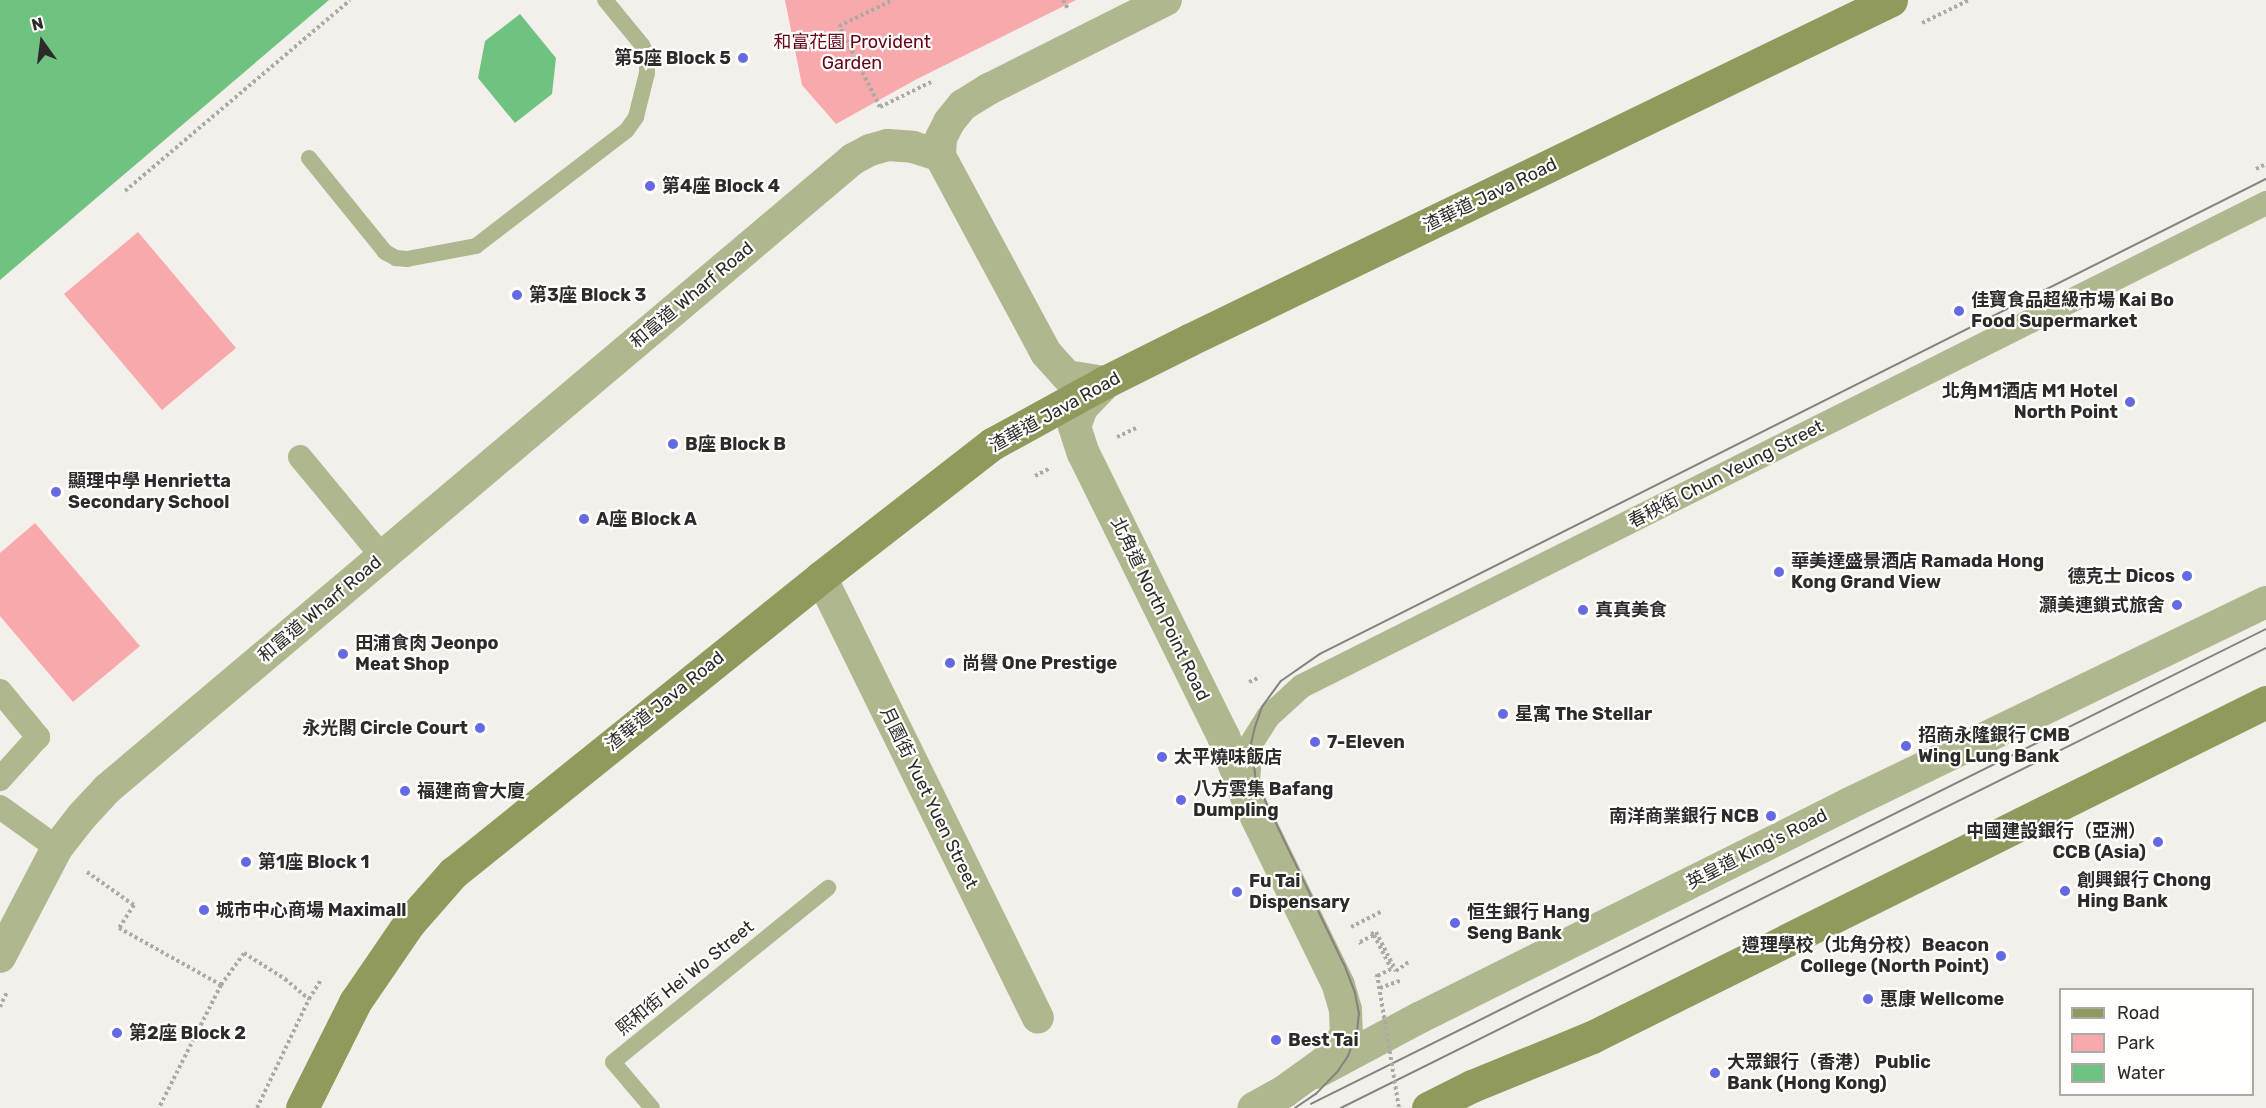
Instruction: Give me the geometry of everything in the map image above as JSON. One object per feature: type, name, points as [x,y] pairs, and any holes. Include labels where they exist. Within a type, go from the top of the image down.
[{"type":"main road","name":"渣華道 Java Road","points":[[302,1108],[355,1002],[409,923],[453,873],[821,577],[992,444],[1105,382],[1891,0]]},
{"type":"main road","points":[[1428,1108],[1472,1086],[1592,1037],[2266,702]]},
{"type":"street","points":[[1105,382],[1067,376],[1046,353],[940,156],[941,138],[949,122],[963,105],[989,88],[1166,0]]},
{"type":"street","name":"和富道 Wharf Road","points":[[0,957],[57,849],[82,816],[107,789],[853,159],[870,150],[887,145],[913,147],[940,156]]},
{"type":"street","name":"春秧街 Chun Yeung Street","points":[[1246,796],[1251,744],[1268,717],[1302,686],[2266,203]]},
{"type":"street","name":"北角道 North Point Road","points":[[1105,382],[1082,407],[1074,426],[1077,435],[1223,736],[1246,796],[1338,985],[1345,1009],[1346,1033],[1337,1048],[1324,1062],[1284,1091]]},
{"type":"street","points":[[300,457],[382,556]]},
{"type":"street","name":"月園街 Yuet Yuen Street","points":[[821,577],[1038,1018]]},
{"type":"street","name":"英皇道 King's Road","points":[[1253,1108],[1420,1017],[1848,804],[2266,602]]},
{"type":"street","points":[[0,691],[38,737],[0,779]]},
{"type":"street","points":[[0,807],[57,849]]},
{"type":"street","points":[[1442,1108],[1472,1086]]},
{"type":"lane","points":[[309,158],[385,252],[396,258],[407,259],[476,246],[627,130],[636,117],[647,73],[647,56],[642,45],[605,0]]},
{"type":"lane","name":"熙和街 Hei Wo Street","points":[[652,1108],[613,1062],[828,888]]},
{"type":"path","points":[[125,191],[350,0]]},
{"type":"path","points":[[880,108],[839,26],[892,0]]},
{"type":"path","points":[[84,870],[135,905],[119,928],[221,985]]},
{"type":"path","points":[[1346,929],[1382,911]]},
{"type":"path","points":[[1355,942],[1376,932],[1392,967]]},
{"type":"path","points":[[1365,950],[1360,942],[1374,935],[1396,971],[1410,961]]},
{"type":"path","points":[[159,1108],[221,985],[244,953],[285,979],[309,999]]},
{"type":"path","points":[[1373,966],[1380,988],[1399,1108]]},
{"type":"path","points":[[1380,988],[1402,980]]},
{"type":"green space","name":"和富花園 Provident Garden","points":[[785,0],[1076,0],[915,80],[836,124],[802,85]]},
{"type":"green space","points":[[138,232],[236,348],[162,410],[64,294]]},
{"type":"green space","points":[[35,523],[140,646],[73,702],[0,616],[0,553]]},
{"type":"water","points":[[0,0],[329,0],[0,280]]},
{"type":"water","points":[[520,14],[556,58],[552,94],[515,123],[478,78],[485,41]]},
{"type":"tram line","points":[[1295,1108],[1316,1094],[1338,1071],[1348,1056],[1357,1032],[1359,1014],[1355,993],[1344,965],[1256,782],[1251,744],[1255,727],[1262,707],[1281,681],[1320,654],[2266,179]]},
{"type":"tram line","points":[[1311,1104],[2266,629]]},
{"type":"tram line","points":[[1341,1108],[2266,648]]},
{"type":"place","name":"第5座 Block 5","points":[[743,58]]},
{"type":"place","name":"第4座 Block 4","points":[[650,186]]},
{"type":"place","name":"第3座 Block 3","points":[[517,295]]},
{"type":"place","name":"佳寶食品超級市場 Kai Bo Food Supermarket","points":[[1959,311]]},
{"type":"place","name":"北角M1酒店 M1 Hotel North Point","points":[[2130,402]]},
{"type":"place","name":"B座 Block B","points":[[673,444]]},
{"type":"place","name":"顯理中學 Henrietta Secondary School","points":[[56,492]]},
{"type":"place","name":"A座 Block A","points":[[584,519]]},
{"type":"place","name":"華美達盛景酒店 Ramada Hong Kong Grand View","points":[[1779,572]]},
{"type":"place","name":"德克士 Dicos","points":[[2187,576]]},
{"type":"place","name":"灝美連鎖式旅舍","points":[[2177,605]]},
{"type":"place","name":"真真美食","points":[[1583,610]]},
{"type":"place","name":"田浦食肉 Jeonpo Meat Shop","points":[[343,654]]},
{"type":"place","name":"尚譽 One Prestige","points":[[950,663]]},
{"type":"place","name":"星寓 The Stellar","points":[[1503,714]]},
{"type":"place","name":"永光閣 Circle Court","points":[[480,728]]},
{"type":"place","name":"7-Eleven","points":[[1315,742]]},
{"type":"place","name":"招商永隆銀行 CMB Wing Lung Bank","points":[[1906,746]]},
{"type":"place","name":"太平燒味飯店","points":[[1162,757]]},
{"type":"place","name":"福建商會大廈","points":[[405,791]]},
{"type":"place","name":"八方雲集 Bafang Dumpling","points":[[1181,800]]},
{"type":"place","name":"南洋商業銀行 NCB","points":[[1771,816]]},
{"type":"place","name":"中國建設銀行（亞洲） CCB (Asia)","points":[[2158,842]]},
{"type":"place","name":"第1座 Block 1","points":[[246,862]]},
{"type":"place","name":"創興銀行 Chong Hing Bank","points":[[2065,891]]},
{"type":"place","name":"Fu Tai Dispensary","points":[[1237,892]]},
{"type":"place","name":"城市中心商場 Maximall","points":[[204,910]]},
{"type":"place","name":"恒生銀行 Hang Seng Bank","points":[[1455,923]]},
{"type":"place","name":"遵理學校（北角分校）Beacon College (North Point)","points":[[2001,956]]},
{"type":"place","name":"惠康 Wellcome","points":[[1868,999]]},
{"type":"place","name":"第2座 Block 2","points":[[117,1033]]},
{"type":"place","name":"Best Tai","points":[[1276,1040]]},
{"type":"place","name":"大眾銀行（香港） Public Bank (Hong Kong)","points":[[1715,1073]]}]
